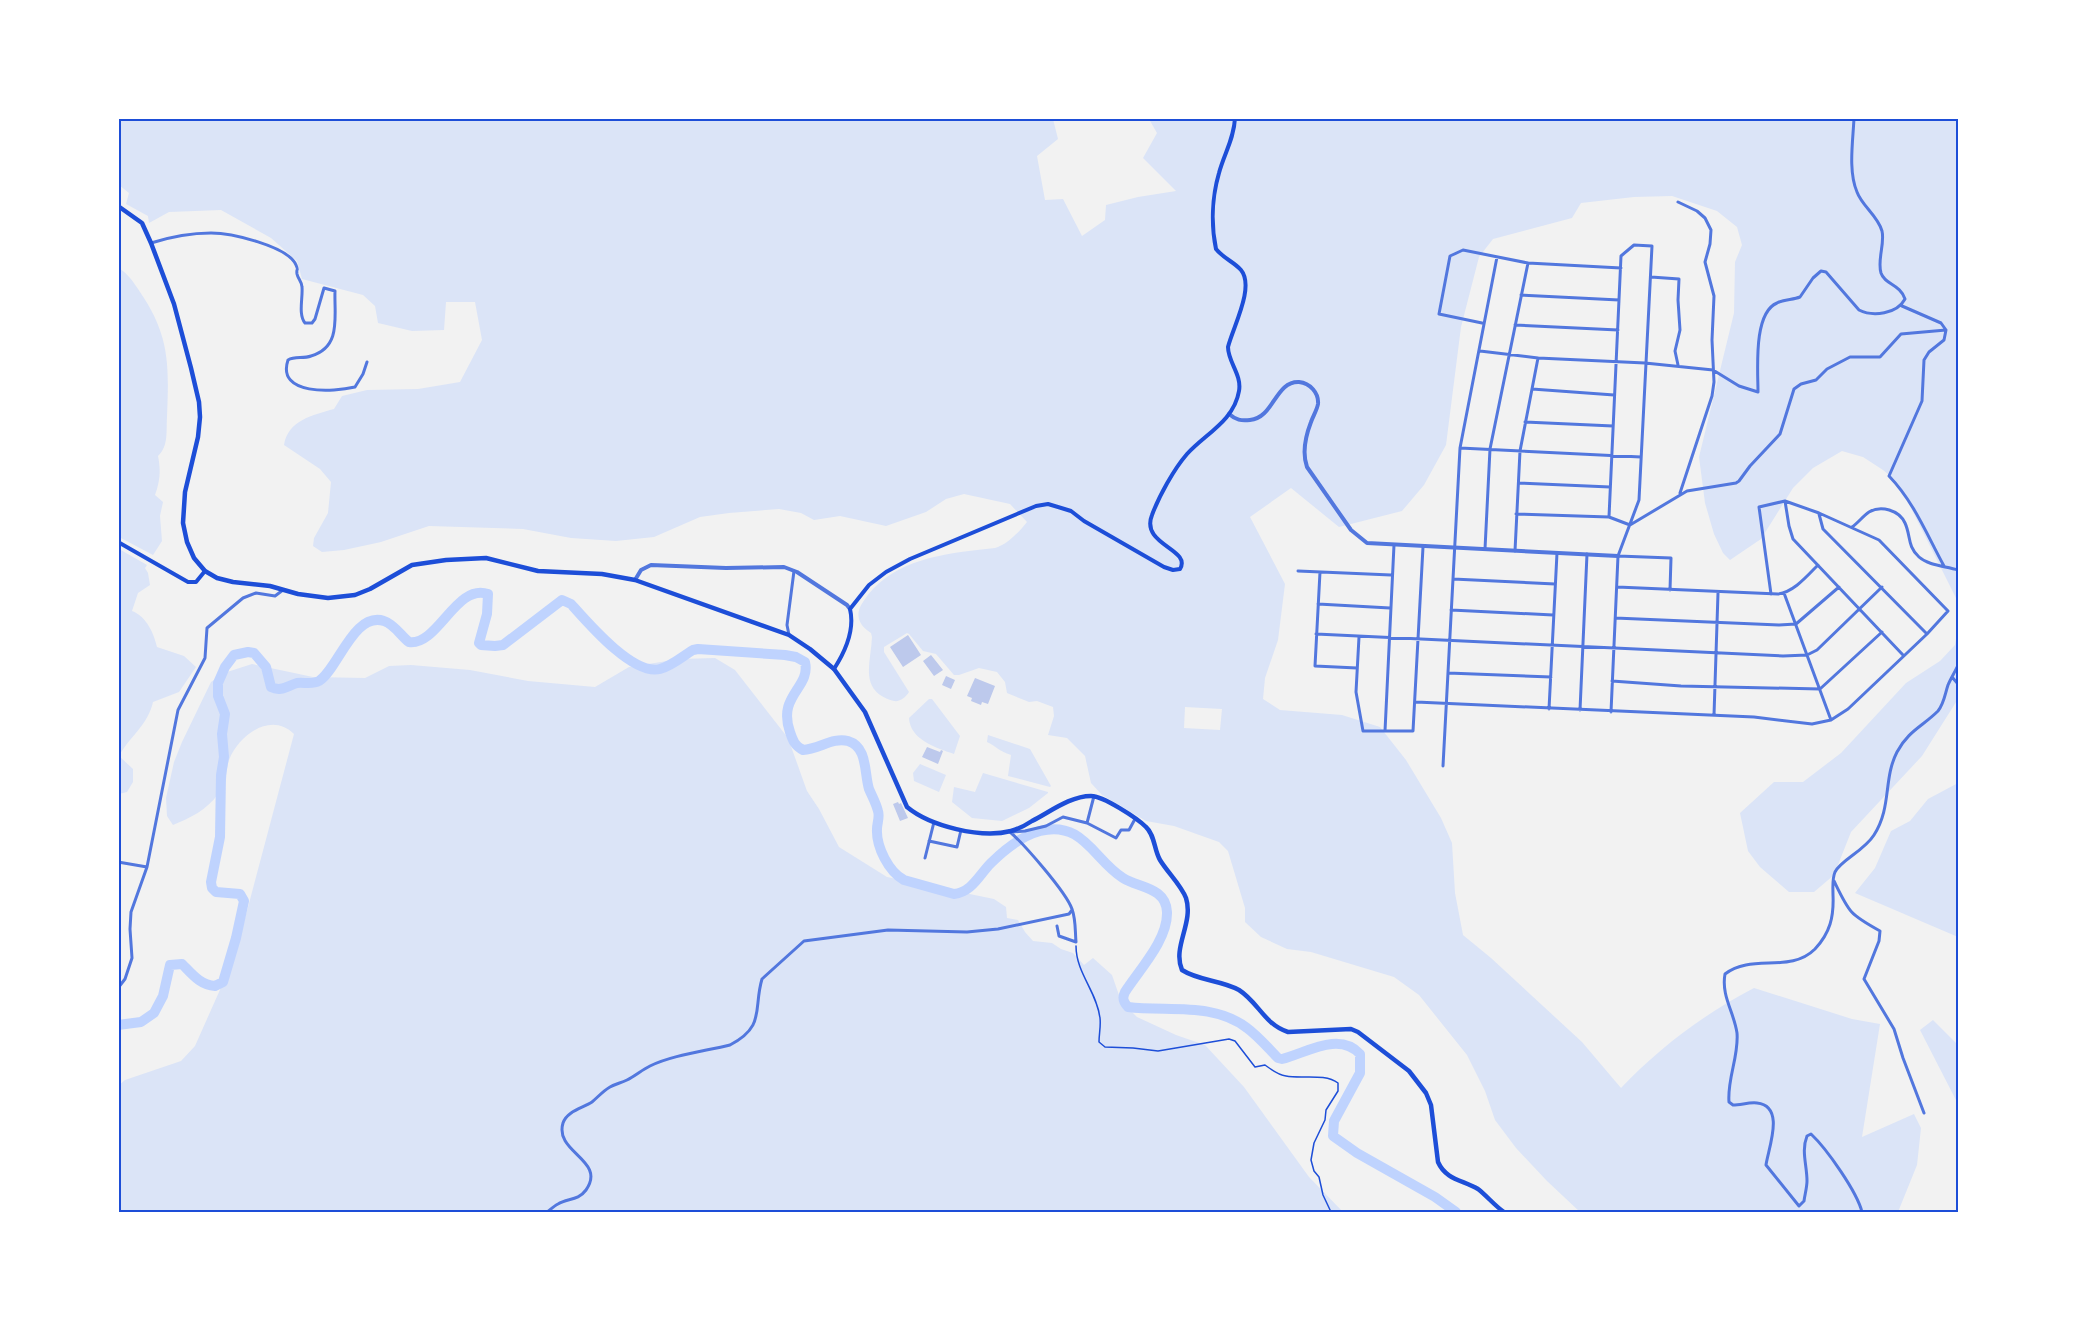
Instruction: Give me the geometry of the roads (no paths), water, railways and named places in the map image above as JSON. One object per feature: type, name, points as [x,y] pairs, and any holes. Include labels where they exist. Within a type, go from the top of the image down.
[{"type":"highway","points":[[118,206],[142,223],[152,243],[174,304],[199,402],[198,437],[183,508],[187,542],[194,558],[205,571],[217,578],[233,582],[270,586],[312,597],[328,598],[355,595],[370,590],[412,565],[486,558],[538,571],[602,574],[635,580],[789,635],[834,669],[869,719],[907,807],[917,816],[961,830],[1009,831],[1081,797],[1095,796],[1135,819],[1149,831],[1159,858],[1187,901],[1186,932],[1178,957],[1182,970],[1239,991],[1268,1021],[1280,1029],[1288,1032],[1351,1029],[1393,1057],[1419,1083],[1431,1105],[1441,1168],[1449,1177],[1478,1190],[1504,1212]]},
{"type":"main road","points":[[834,669],[842,657],[850,630],[850,609],[869,585],[886,572],[902,564],[1036,506],[1048,504],[1071,511],[1084,521],[1164,567],[1173,570],[1180,569],[1183,564],[1179,555],[1156,539],[1151,531],[1151,517],[1177,468],[1188,454],[1230,414],[1240,386],[1228,347],[1246,292],[1245,276],[1240,268],[1216,249],[1213,223],[1217,182],[1231,143],[1235,118]]},
{"type":"main road","points":[[118,542],[183,580],[196,582],[205,571]]},
{"type":"street","points":[[1480,351],[1508,356],[1678,365],[1713,370],[1747,390],[1758,392],[1756,365],[1758,342],[1767,312],[1775,303],[1800,297],[1813,278],[1821,271],[1827,272],[1854,305],[1865,313],[1885,312],[1901,305],[1905,299],[1903,292],[1885,279],[1881,272],[1882,232],[1857,194],[1852,160],[1854,118]]},
{"type":"street","points":[[1678,202],[1697,211],[1705,218],[1711,230],[1706,262],[1714,296],[1712,396],[1680,495]]},
{"type":"street","points":[[152,243],[211,233],[242,238],[280,250],[288,255],[297,268],[297,277],[302,284],[301,313],[304,323],[312,323],[315,319],[324,288],[335,291],[335,333],[331,341],[319,354],[301,358],[292,357],[288,360],[286,375],[289,380],[312,390],[342,390],[355,387],[367,362]]},
{"type":"street","points":[[1609,517],[1621,256],[1634,244],[1652,246],[1639,500],[1618,556],[1611,712]]},
{"type":"street","points":[[1482,323],[1439,314],[1450,256],[1463,250],[1527,263],[1620,268]]},
{"type":"street","points":[[1443,766],[1460,448],[1480,351],[1482,323],[1497,257]]},
{"type":"street","points":[[1485,549],[1490,450],[1527,263]]},
{"type":"street","points":[[1650,277],[1679,279],[1680,330],[1675,351],[1678,365]]},
{"type":"street","points":[[1521,295],[1619,300]]},
{"type":"street","points":[[1901,305],[1941,323],[1946,330],[1944,340],[1929,352],[1924,360],[1922,401],[1890,476],[1904,491],[1944,566]]},
{"type":"street","points":[[1515,325],[1618,330]]},
{"type":"street","points":[[1630,525],[1693,489],[1723,486],[1739,481],[1780,434],[1793,391],[1801,384],[1815,380],[1827,369],[1850,357],[1880,357],[1901,334],[1946,330]]},
{"type":"street","points":[[1515,551],[1520,451],[1538,358]]},
{"type":"street","points":[[1230,414],[1240,420],[1254,420],[1266,413],[1289,384],[1300,382],[1311,388],[1318,402],[1306,442],[1307,467],[1354,534],[1367,543],[1671,558],[1670,590]]},
{"type":"street","points":[[1532,389],[1614,395]]},
{"type":"street","points":[[1525,422],[1613,426]]},
{"type":"street","points":[[1460,448],[1641,457]]},
{"type":"street","points":[[1518,483],[1610,487]]},
{"type":"street","points":[[1785,501],[1793,539],[1904,655]]},
{"type":"street","points":[[1416,702],[1754,717],[1812,724],[1831,720],[1848,709],[1948,611],[1879,540],[1819,513],[1785,501],[1759,507],[1772,594]]},
{"type":"street","points":[[1852,527],[1871,511],[1886,509],[1895,512],[1906,525],[1907,537],[1916,553],[1926,562],[1959,570]]},
{"type":"street","points":[[1819,513],[1823,529],[1927,634]]},
{"type":"street","points":[[1516,514],[1609,517],[1630,525]]},
{"type":"street","points":[[1385,731],[1394,545]]},
{"type":"street","points":[[1359,637],[1356,692],[1363,731],[1413,731],[1423,547]]},
{"type":"street","points":[[1549,709],[1557,553]]},
{"type":"street","points":[[1580,710],[1587,554]]},
{"type":"street","points":[[635,580],[641,570],[651,565],[726,568],[777,566],[794,571],[850,609]]},
{"type":"street","points":[[1617,587],[1718,593],[1784,593],[1800,583],[1818,565]]},
{"type":"street","points":[[789,635],[787,625],[794,571]]},
{"type":"street","points":[[1298,571],[1391,576]]},
{"type":"street","points":[[1320,573],[1315,666],[1357,668]]},
{"type":"street","points":[[1453,579],[1555,584]]},
{"type":"street","points":[[1615,618],[1779,626],[1796,624],[1839,587]]},
{"type":"street","points":[[1316,634],[1613,649],[1807,655],[1817,650],[1882,587]]},
{"type":"street","points":[[118,988],[132,958],[131,912],[147,867],[177,711],[205,658],[207,628],[243,598],[256,593],[275,596],[283,590]]},
{"type":"street","points":[[1714,715],[1718,593]]},
{"type":"street","points":[[1784,593],[1831,720]]},
{"type":"street","points":[[1318,604],[1390,608]]},
{"type":"street","points":[[1451,610],[1553,615]]},
{"type":"street","points":[[1612,681],[1820,689],[1882,632]]},
{"type":"street","points":[[1862,1212],[1848,1183],[1811,1134],[1805,1140],[1807,1182],[1804,1201],[1798,1206],[1766,1166],[1774,1127],[1768,1108],[1760,1103],[1733,1104],[1729,1102],[1730,1077],[1737,1036],[1735,1022],[1724,991],[1725,974],[1734,969],[1759,963],[1792,962],[1814,950],[1827,934],[1832,922],[1833,879],[1840,866],[1867,845],[1875,833],[1887,802],[1888,781],[1896,753],[1908,736],[1938,711],[1959,665]]},
{"type":"street","points":[[1448,673],[1551,677]]},
{"type":"street","points":[[1952,677],[1959,684]]},
{"type":"street","points":[[1087,823],[1095,796]]},
{"type":"street","points":[[1009,831],[1017,833],[1029,831],[1046,826],[1063,817],[1087,823],[1116,838],[1121,830],[1129,830],[1135,819]]},
{"type":"street","points":[[925,858],[934,822]]},
{"type":"street","points":[[929,841],[957,847],[961,830]]},
{"type":"street","points":[[1009,831],[1022,843],[1054,883],[1072,910],[1076,942],[1059,936],[1057,926]]},
{"type":"street","points":[[118,861],[147,867]]},
{"type":"street","points":[[1833,879],[1846,907],[1853,915],[1880,931],[1879,941],[1864,979],[1894,1029],[1924,1113]]},
{"type":"street","points":[[547,1212],[557,1204],[582,1194],[587,1189],[590,1180],[588,1166],[569,1148],[564,1139],[563,1123],[567,1116],[591,1102],[609,1087],[626,1081],[651,1065],[730,1045],[739,1040],[748,1031],[758,1014],[762,979],[804,941],[888,930],[968,932],[998,929],[1069,914],[1072,910]]},
{"type":"waterway","points":[[118,1025],[141,1022],[154,1013],[163,996],[170,965],[182,964],[205,984],[215,986],[223,982],[244,901],[240,894],[216,892],[211,882],[220,837],[221,775],[224,757],[222,734],[225,714],[218,696],[218,683],[225,667],[234,655],[254,653],[266,667],[271,687],[281,689],[297,683],[319,681],[326,675],[355,632],[373,620],[388,623],[409,642],[419,641],[429,635],[466,597],[477,593],[488,594],[487,614],[479,643],[495,646],[503,645],[562,600],[571,604],[624,657],[649,669],[664,668],[698,649],[785,655],[805,662],[806,671],[788,709],[787,719],[793,741],[803,750],[842,740],[854,744],[859,749],[864,761],[869,789],[879,813],[877,836],[881,851],[893,871],[904,880],[954,894],[960,893],[966,890],[1002,853],[1027,836],[1055,829],[1078,836],[1123,878],[1151,889],[1162,898],[1165,904],[1166,923],[1158,944],[1124,994],[1128,1007],[1205,1011],[1220,1014],[1247,1028],[1278,1058],[1282,1059],[1332,1044],[1352,1047],[1360,1054],[1360,1073],[1334,1121],[1333,1136],[1357,1153],[1435,1197],[1456,1212]]}]
